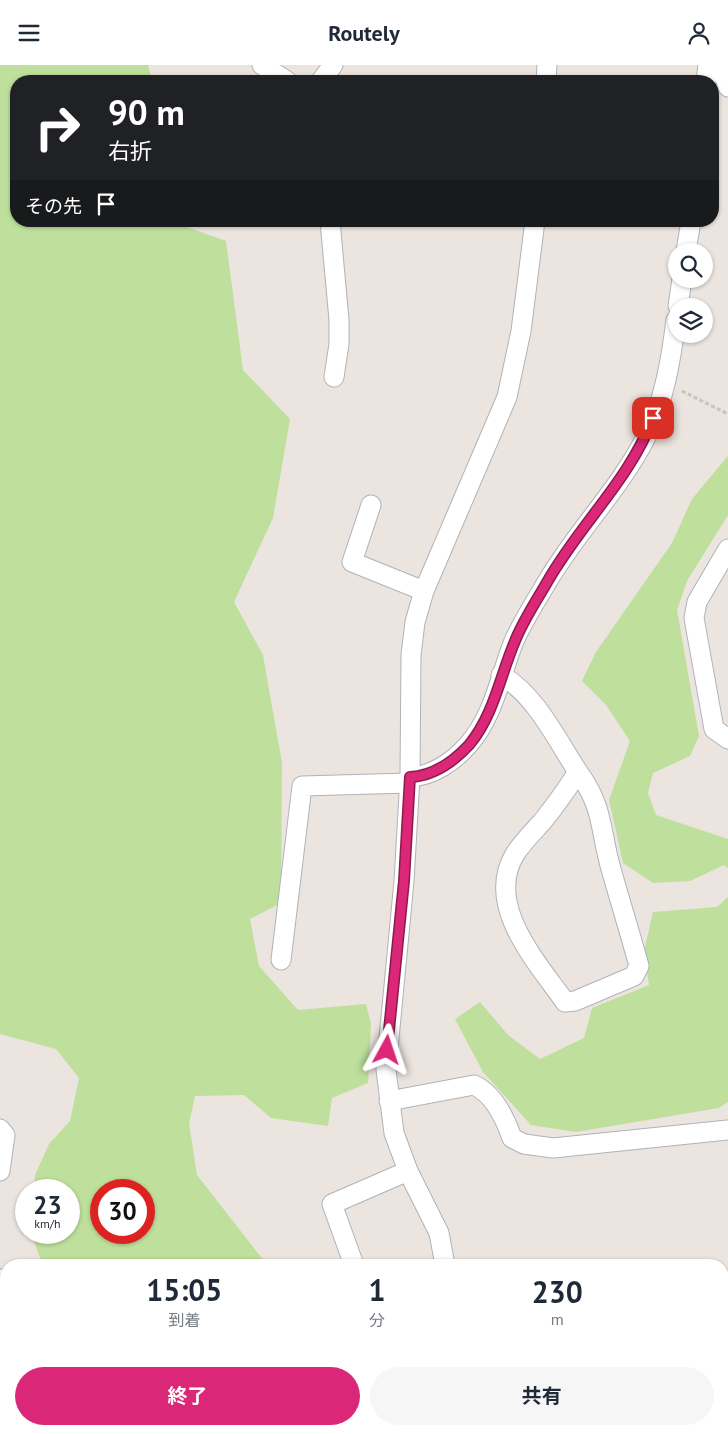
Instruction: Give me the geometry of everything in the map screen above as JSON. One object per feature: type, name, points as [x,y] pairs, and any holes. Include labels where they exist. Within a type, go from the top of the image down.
[{"type":"street","points":[[262,65],[278,75]]},
{"type":"street","points":[[720,65],[728,87]]},
{"type":"street","points":[[331,227],[339,320],[339,344],[334,377]]},
{"type":"street","points":[[444,1259],[439,1233],[408,1171],[394,1133],[386,1070],[404,881],[410,780],[411,655],[415,622],[424,591],[507,397],[521,331],[534,227]]},
{"type":"street","points":[[687,243],[690,227]]},
{"type":"street","points":[[281,959],[302,786],[410,780],[447,765],[468,745],[484,723],[516,639],[548,581],[573,541],[616,487],[646,437],[664,385],[672,343]]},
{"type":"street","points":[[371,505],[352,562],[424,591]]},
{"type":"street","points":[[728,549],[697,602],[694,618],[714,729],[728,739]]},
{"type":"street","points":[[501,675],[515,683],[527,696],[587,785],[600,811],[611,867],[639,966],[634,976],[576,1001],[565,1002],[526,947],[514,924],[506,897],[506,879],[515,855],[556,805],[578,772]]},
{"type":"street","points":[[390,1101],[474,1085],[484,1090],[495,1104],[505,1118],[512,1138],[524,1144],[552,1148],[728,1130]]},
{"type":"street","points":[[0,1129],[4,1135],[0,1171]]},
{"type":"street","points":[[352,1259],[332,1203],[408,1171]]},
{"type":"path","points":[[664,385],[676,388],[728,414]]},
{"type":"green space","points":[[0,65],[148,65],[150,75],[10,75],[10,227],[187,227],[226,241],[243,370],[290,419],[273,518],[234,602],[263,655],[282,763],[281,903],[250,919],[259,966],[298,1010],[366,1004],[371,1024],[368,1083],[332,1098],[328,1126],[271,1118],[244,1095],[195,1096],[189,1123],[197,1175],[262,1259],[41,1259],[35,1244],[80,1244],[80,1179],[35,1179],[49,1144],[70,1121],[79,1078],[56,1049],[0,1034]]},
{"type":"green space","points":[[728,456],[728,515],[687,581],[677,610],[699,736],[690,756],[653,773],[648,793],[656,815],[728,839],[728,868],[724,865],[690,881],[653,883],[623,863],[609,800],[630,741],[606,705],[582,681],[596,652],[672,543],[692,499]]},
{"type":"green space","points":[[728,897],[728,1102],[719,1108],[576,1132],[531,1125],[483,1072],[455,1019],[480,1002],[508,1035],[540,1059],[584,1038],[592,1008],[649,985],[644,951],[653,912],[717,907]]},
{"type":"route","points":[[387,1050],[404,881],[410,777],[421,777],[447,765],[468,745],[484,723],[493,704],[501,675],[516,639],[548,581],[573,541],[616,487],[646,437],[653,418]]}]
